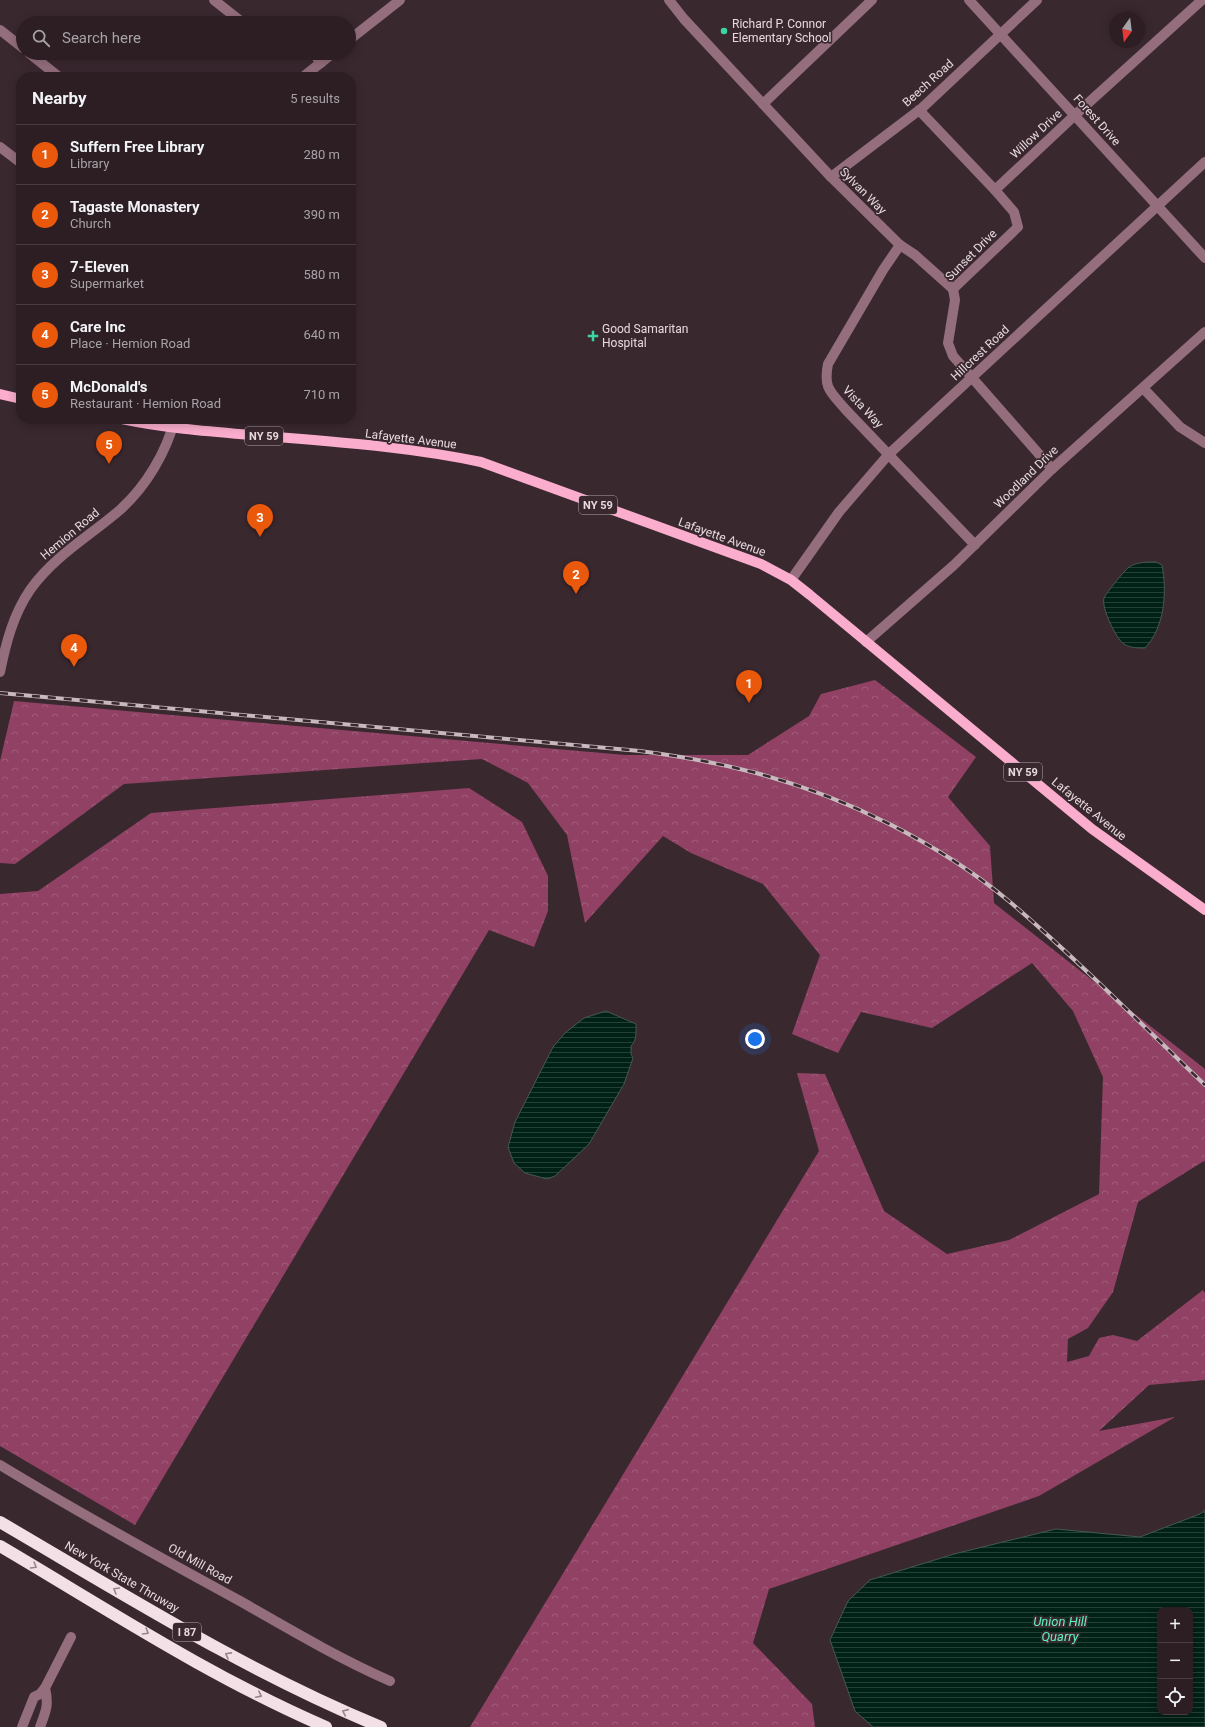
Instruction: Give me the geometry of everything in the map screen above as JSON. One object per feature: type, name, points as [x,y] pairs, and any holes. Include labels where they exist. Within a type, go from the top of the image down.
[{"type":"highway","name":"New York State Thruway","points":[[0,1522],[226,1653],[298,1690],[381,1727]]},
{"type":"highway","name":"I 87","points":[[0,1546],[202,1665],[242,1687],[326,1727]]},
{"type":"main road","points":[[0,394],[16,398]]},
{"type":"main road","name":"NY 59","points":[[148,424],[159,426],[169,424]]},
{"type":"main road","name":"Lafayette Avenue","points":[[178,424],[217,433],[263,436],[431,453],[481,462],[762,564],[791,580],[1092,829],[1205,910]]},
{"type":"street","points":[[214,0],[234,16]]},
{"type":"street","points":[[356,35],[400,0]]},
{"type":"street","name":"Sylvan Way","points":[[669,0],[831,177],[900,245],[915,255],[953,289]]},
{"type":"street","points":[[763,104],[872,0]]},
{"type":"street","name":"Forest Drive","points":[[969,0],[1001,33],[1205,258]]},
{"type":"street","name":"Beech Road","points":[[831,177],[919,110],[1037,0]]},
{"type":"street","name":"Willow Drive","points":[[996,190],[1075,115],[1202,0]]},
{"type":"street","points":[[0,30],[16,43]]},
{"type":"street","points":[[37,60],[52,72]]},
{"type":"street","points":[[309,72],[324,60]]},
{"type":"street","name":"Sunset Drive","points":[[919,110],[996,190],[1014,212],[1018,227],[953,289],[954,300],[948,343],[953,356],[1052,469]]},
{"type":"street","points":[[0,147],[16,159]]},
{"type":"street","name":"Hillcrest Road","points":[[791,580],[839,512],[889,454],[1205,162]]},
{"type":"street","name":"Vista Way","points":[[900,245],[883,270],[828,364],[825,379],[834,396],[975,545]]},
{"type":"street","name":"Woodland Drive","points":[[866,642],[954,565],[1052,469],[1205,332]]},
{"type":"street","points":[[1143,388],[1180,427],[1205,443]]},
{"type":"street","name":"Hemion Road","points":[[0,669],[3,632],[30,590],[56,560],[121,509],[137,493],[157,462],[174,424]]},
{"type":"street","name":"Old Mill Road","points":[[0,1465],[86,1516],[338,1655],[390,1681]]},
{"type":"street","points":[[22,1727],[34,1697],[40,1694],[45,1688],[71,1637]]},
{"type":"street","points":[[40,1727],[47,1708],[48,1700],[45,1688]]},
{"type":"green space","points":[[875,680],[976,757],[948,797],[990,846],[994,903],[1205,1069],[1205,1162],[1204,1161],[1138,1202],[1113,1292],[1088,1328],[1068,1339],[1067,1362],[1089,1356],[1099,1338],[1113,1335],[1137,1341],[1203,1290],[1205,1293],[1205,1380],[1149,1385],[1099,1431],[1175,1417],[1039,1496],[769,1589],[753,1643],[812,1704],[815,1727],[470,1727],[819,1151],[797,1073],[825,1074],[884,1211],[947,1254],[1009,1240],[1099,1194],[1103,1077],[1073,1011],[1032,963],[932,1028],[861,1012],[838,1053],[792,1034],[820,955],[763,884],[691,853],[663,836],[585,923],[567,835],[528,783],[482,759],[124,784],[15,864],[0,863],[0,761],[14,701],[625,755],[748,755],[809,716],[821,694]]},
{"type":"green space","points":[[469,788],[522,822],[548,876],[548,911],[534,947],[489,930],[135,1525],[0,1446],[0,894],[38,891],[151,813]]},
{"type":"water","points":[[1156,562],[1162,565],[1164,575],[1163,609],[1157,630],[1152,640],[1145,648],[1129,646],[1121,641],[1113,630],[1105,608],[1104,598],[1108,591],[1129,567],[1139,563]]},
{"type":"water","points":[[606,1011],[636,1024],[635,1039],[631,1046],[631,1054],[633,1058],[624,1084],[589,1144],[555,1176],[547,1179],[525,1173],[514,1163],[508,1147],[515,1122],[553,1047],[565,1033],[584,1018]]},
{"type":"water","name":"Union Hill Quarry","points":[[1205,1510],[1205,1727],[873,1727],[855,1711],[830,1640],[848,1601],[870,1580],[954,1554],[1056,1529],[1140,1537],[1200,1514]]},
{"type":"railway","points":[[0,693],[640,751],[727,766],[790,783],[824,795],[890,824],[953,860],[982,881],[1010,902],[1060,946],[1205,1085]]},
{"type":"place","name":"Richard P. Connor Elementary School","points":[[724,31]]},
{"type":"place","name":"Good Samaritan Hospital","points":[[593,336]]},
{"type":"place","name":"McDonald's","points":[[109,464]]},
{"type":"place","name":"7-Eleven","points":[[260,537]]},
{"type":"place","name":"Tagaste Monastery","points":[[576,594]]},
{"type":"place","name":"Care Inc","points":[[74,667]]},
{"type":"place","name":"Suffern Free Library","points":[[749,703]]}]
